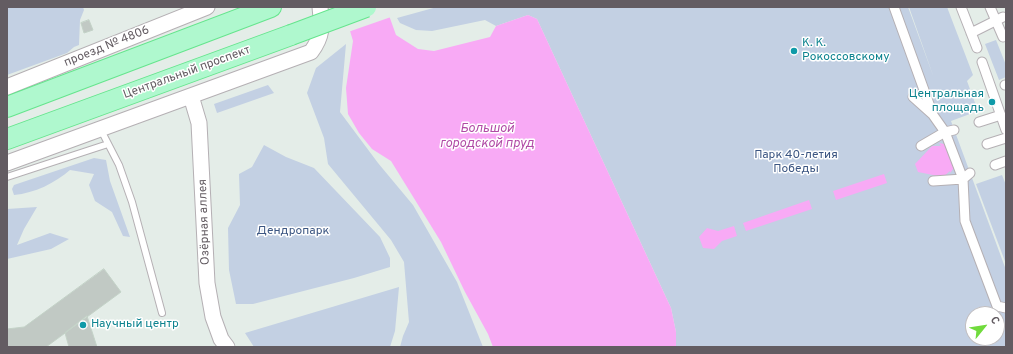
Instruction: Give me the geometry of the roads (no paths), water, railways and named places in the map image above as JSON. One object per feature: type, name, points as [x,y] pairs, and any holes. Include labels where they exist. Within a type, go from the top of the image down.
[{"type":"main road","points":[[7,107],[271,7]]},
{"type":"main road","name":"Центральный проспект","points":[[7,139],[366,7]]},
{"type":"street","name":"проезд № 4806","points":[[7,87],[190,10],[207,7]]},
{"type":"street","points":[[7,164],[311,52],[316,45],[322,27],[320,7]]},
{"type":"street","points":[[894,7],[933,115]]},
{"type":"street","points":[[961,7],[977,48]]},
{"type":"street","points":[[990,7],[1001,17],[1003,38]]},
{"type":"street","points":[[971,33],[1001,17]]},
{"type":"street","points":[[982,62],[1006,130]]},
{"type":"street","name":"Озёрная аллея","points":[[190,96],[200,131],[207,283],[212,317],[221,339],[227,347]]},
{"type":"street","points":[[914,97],[949,131],[966,176],[965,221],[989,299],[997,306],[1006,308]]},
{"type":"street","points":[[979,122],[1001,115]]},
{"type":"street","points":[[921,146],[949,131]]},
{"type":"street","points":[[987,144],[1006,138]]},
{"type":"street","points":[[995,165],[1006,161]]},
{"type":"street","points":[[934,181],[966,176]]},
{"type":"lane","points":[[101,130],[119,165],[132,202],[162,313]]},
{"type":"lane","points":[[7,177],[108,144]]},
{"type":"water","name":"Большой городской пруд","points":[[343,7],[386,7],[396,35],[418,49],[434,51],[490,37],[496,26],[528,15],[537,19],[671,308],[676,332],[676,347],[493,347],[488,334],[465,292],[441,242],[391,161],[372,149],[359,133],[348,114],[346,88],[353,41]]},
{"type":"water","points":[[939,143],[944,144],[948,150],[954,168],[950,173],[950,171],[943,177],[918,172],[915,164],[932,146],[941,146]]},
{"type":"water","points":[[884,174],[887,183],[836,200],[833,191]]},
{"type":"water","points":[[809,200],[812,209],[746,231],[743,223]]},
{"type":"water","points":[[734,226],[737,236],[722,241],[714,249],[703,248],[699,237],[707,228],[718,231]]},
{"type":"place","name":"К. К. Рокоссовскому","points":[[794,51]]},
{"type":"place","name":"Центральная площадь","points":[[992,102]]},
{"type":"place","name":"Научный центр","points":[[83,325]]},
{"type":"park label","name":"Парк 40-летия Победы","points":[[796,163]]},
{"type":"park label","name":"Дендропарк","points":[[293,232]]}]
